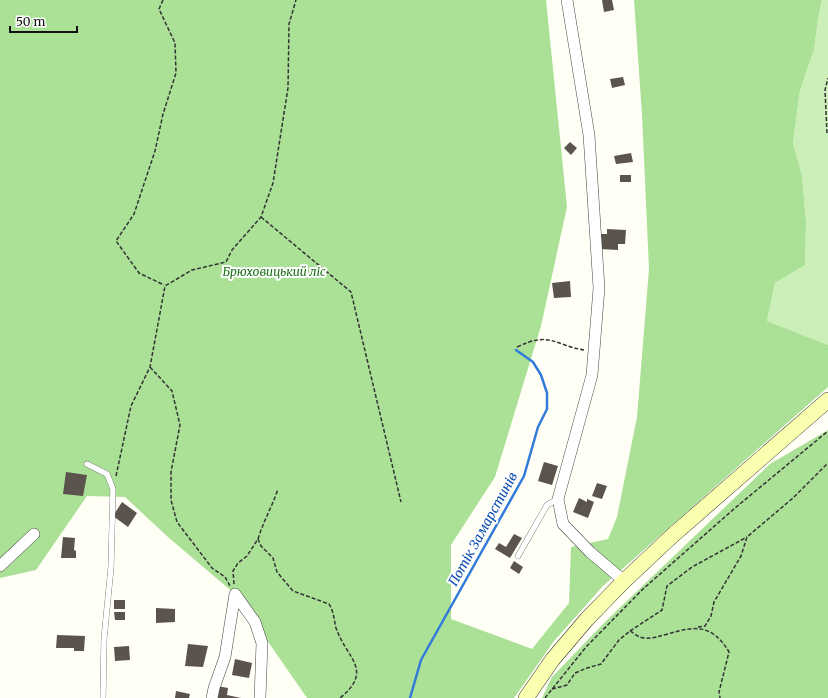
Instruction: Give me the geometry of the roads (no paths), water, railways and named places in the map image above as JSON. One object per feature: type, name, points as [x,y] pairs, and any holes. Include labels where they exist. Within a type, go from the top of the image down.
[{"type":"main road","points":[[526,698],[552,659],[587,619],[624,581],[673,535],[828,400]]},
{"type":"street","points":[[567,0],[589,135],[599,288],[592,375],[558,499],[562,524],[590,552],[624,581]]},
{"type":"street","points":[[0,566],[34,534]]},
{"type":"street","points":[[212,698],[224,657],[235,594],[255,622],[262,643],[260,698]]},
{"type":"lane","points":[[87,464],[107,474],[113,489],[111,566],[104,639],[103,698]]},
{"type":"lane","points":[[518,556],[547,505],[558,499]]},
{"type":"waterway","name":"Потік Замарстинів","points":[[410,698],[421,660],[524,476],[538,427],[547,409],[547,393],[541,375],[533,362],[516,350]]},
{"type":"park label","name":"Брюховицький ліс","points":[[274,271]]}]
